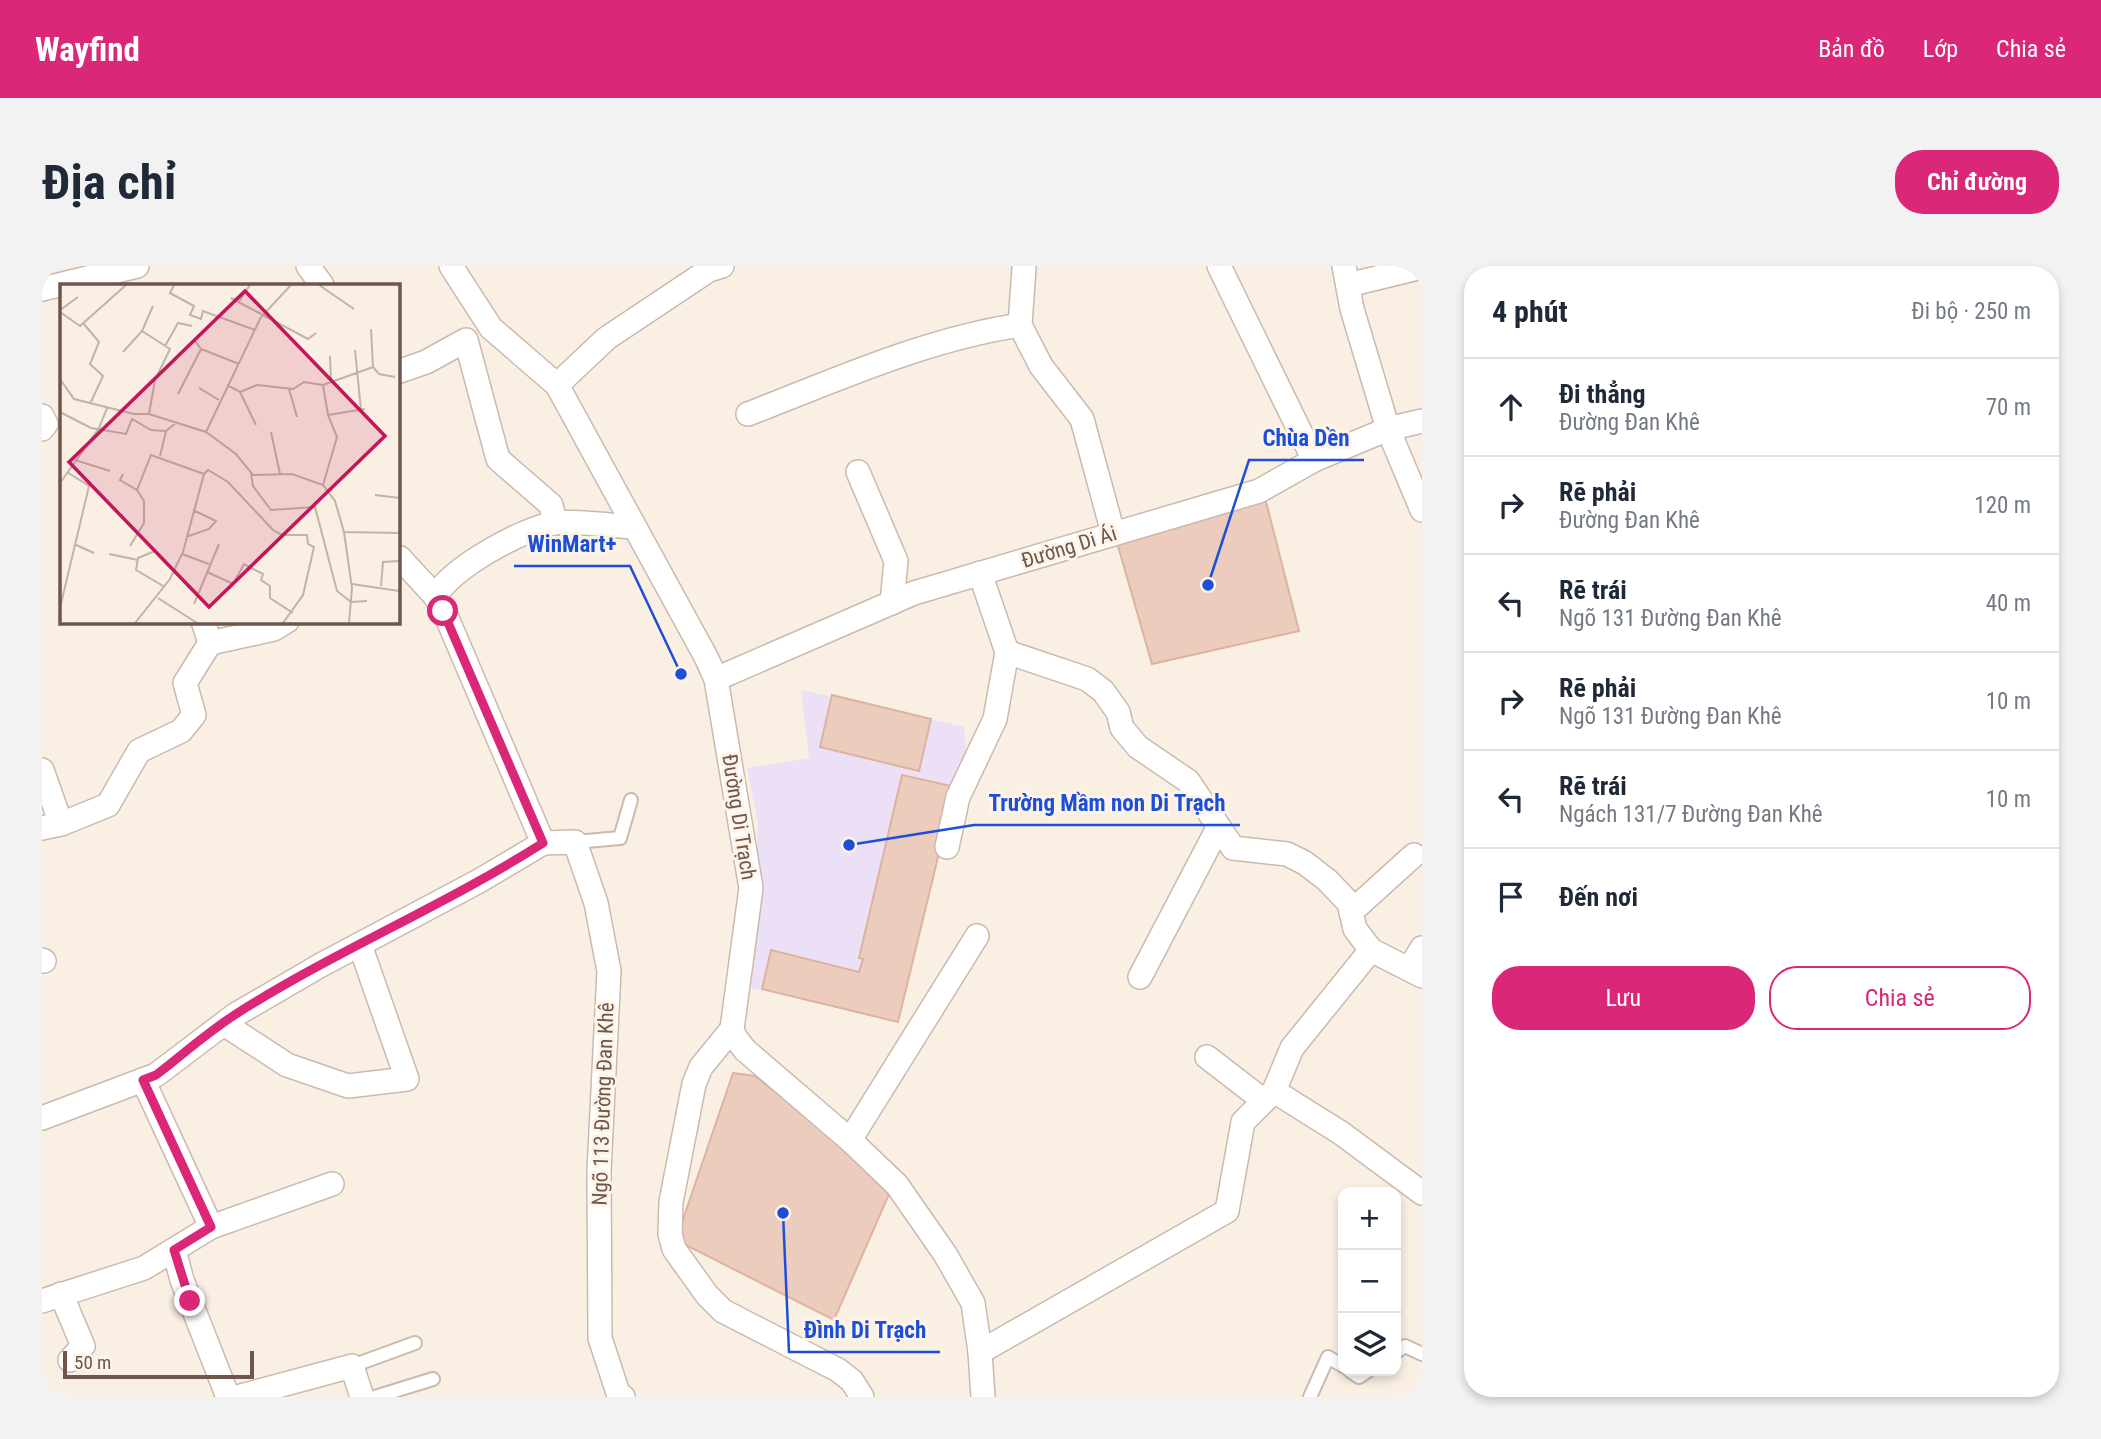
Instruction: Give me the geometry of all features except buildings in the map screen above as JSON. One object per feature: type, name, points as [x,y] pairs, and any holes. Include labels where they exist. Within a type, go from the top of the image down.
[{"type":"street","points":[[78,283],[137,266]]},
{"type":"street","points":[[308,266],[320,284]]},
{"type":"street","name":"Đường Di Trạch","points":[[451,266],[491,328],[557,385],[716,679],[751,888],[732,1029]]},
{"type":"street","points":[[1220,266],[1314,460]]},
{"type":"street","points":[[557,385],[607,338],[713,267]]},
{"type":"street","points":[[1422,267],[1346,275],[1352,309],[1388,429],[1422,510]]},
{"type":"street","points":[[1024,268],[1020,325],[1041,366],[1082,419],[1113,533]]},
{"type":"street","points":[[42,289],[60,286]]},
{"type":"street","points":[[748,414],[861,370],[979,331],[1020,325]]},
{"type":"street","points":[[399,371],[426,362],[491,328]]},
{"type":"street","points":[[466,340],[498,458],[551,505],[555,523]]},
{"type":"street","points":[[42,416],[47,424],[42,429]]},
{"type":"street","name":"Đường Di Ái","points":[[716,679],[914,593],[1259,491],[1314,460],[1388,429],[1422,421]]},
{"type":"street","points":[[858,472],[896,561],[892,603]]},
{"type":"street","points":[[435,596],[445,581],[495,547],[555,523],[634,527]]},
{"type":"street","points":[[399,558],[435,596],[443,611],[543,843]]},
{"type":"street","points":[[947,847],[958,797],[996,719],[1007,652],[981,573]]},
{"type":"street","points":[[42,770],[52,826],[108,805],[139,751],[181,732],[194,715],[185,684],[207,632],[274,629],[284,623]]},
{"type":"street","points":[[1007,652],[1087,680],[1104,691],[1118,712],[1122,728],[1138,747],[1188,781],[1233,848],[1287,854],[1305,863],[1327,880],[1349,903],[1355,929],[1371,950],[1415,973],[1422,948]]},
{"type":"street","points":[[1140,977],[1218,828]]},
{"type":"street","points":[[42,1118],[156,1075],[235,1015],[543,843],[575,842]]},
{"type":"street","name":"Ngõ 113 Đường Đan Khê","points":[[575,842],[596,903],[609,971],[599,1171],[600,1338],[618,1393],[622,1397]]},
{"type":"street","points":[[1351,912],[1414,855]]},
{"type":"street","points":[[850,1140],[977,936]]},
{"type":"street","points":[[224,1024],[287,1065],[348,1086],[407,1079],[360,945]]},
{"type":"street","points":[[980,1352],[1227,1211],[1243,1122],[1269,1096],[1293,1048],[1371,950]]},
{"type":"street","points":[[732,1029],[745,1050],[850,1140],[897,1185],[945,1254],[973,1303],[983,1397]]},
{"type":"street","points":[[732,1029],[701,1067],[694,1084],[671,1202],[670,1234],[674,1249],[707,1295],[723,1311],[838,1370],[852,1381],[862,1397]]},
{"type":"street","points":[[1207,1057],[1269,1096],[1341,1133],[1422,1193]]},
{"type":"street","points":[[143,1080],[211,1227]]},
{"type":"street","points":[[70,1360],[83,1346],[51,1298],[144,1268],[211,1227],[332,1184]]},
{"type":"street","points":[[174,1250],[182,1280],[228,1397]]},
{"type":"street","points":[[237,1397],[352,1366],[362,1397]]},
{"type":"lane","points":[[575,842],[620,838],[631,800]]},
{"type":"lane","points":[[352,1366],[415,1343]]},
{"type":"lane","points":[[1401,1349],[1405,1346],[1422,1354]]},
{"type":"lane","points":[[1310,1397],[1328,1357],[1338,1363]]},
{"type":"lane","points":[[375,1397],[433,1379]]},
{"type":"shaded area","points":[[801,690],[964,727],[967,764],[955,787],[898,1022],[749,987],[758,824],[747,768],[809,758]]},
{"type":"place","name":"Chùa Dền","points":[[1208,585]]},
{"type":"place","name":"WinMart+","points":[[681,674]]},
{"type":"place","name":"Trường Mầm non Di Trạch","points":[[849,845]]},
{"type":"place","name":"Đình Di Trạch","points":[[783,1213]]},
{"type":"route","points":[[190,1301],[174,1250],[211,1227],[143,1080],[156,1075],[235,1015],[543,843],[443,611]]}]
